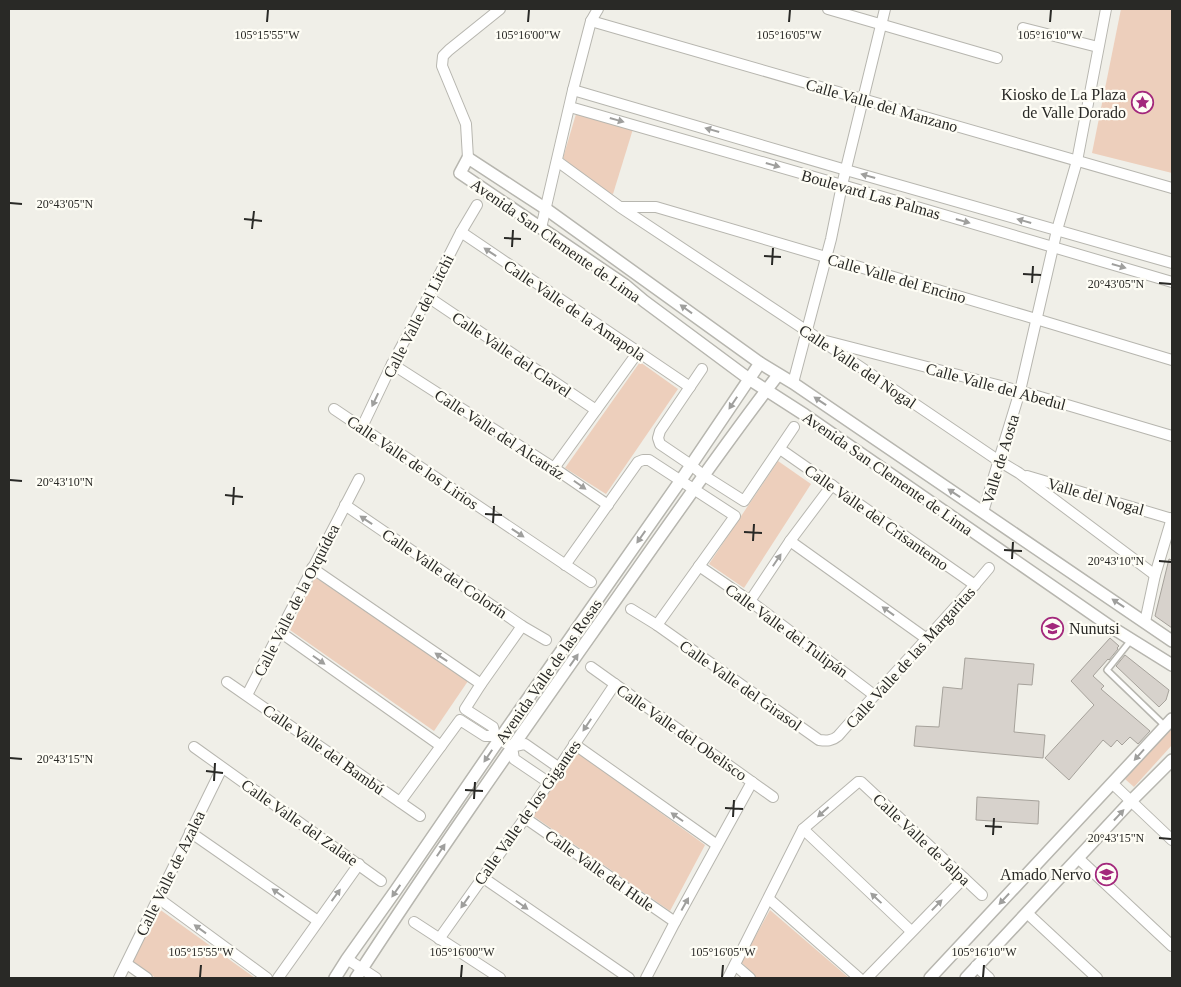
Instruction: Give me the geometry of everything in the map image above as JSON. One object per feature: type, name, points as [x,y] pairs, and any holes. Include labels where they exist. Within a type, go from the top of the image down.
[{"type":"street","points":[[468,158],[466,124],[442,66],[444,56],[500,9]]},
{"type":"street","points":[[541,228],[573,90],[591,21],[598,9]]},
{"type":"street","points":[[828,9],[997,58]]},
{"type":"street","points":[[793,383],[826,257],[862,99],[885,9]]},
{"type":"street","name":"Valle de Aosta","points":[[983,512],[1020,391],[1057,230],[1077,161],[1106,9]]},
{"type":"street","name":"Calle Valle del Manzano","points":[[591,21],[1172,188]]},
{"type":"street","points":[[1023,28],[1098,47]]},
{"type":"street","name":"Boulevard Las Palmas","points":[[573,90],[1172,263]]},
{"type":"street","name":"Boulevard Las Palmas","points":[[570,107],[1172,282]]},
{"type":"street","name":"Avenida San Clemente de Lima","points":[[1172,641],[793,383],[760,363],[546,209],[468,158],[460,173],[625,285],[749,379],[1131,640],[1172,665]]},
{"type":"street","name":"Calle Valle del Nogal","points":[[557,161],[620,207],[1019,474],[1155,575]]},
{"type":"street","name":"Calle Valle del Litchi","points":[[362,427],[392,364],[477,205]]},
{"type":"street","name":"Calle Valle del Encino","points":[[620,207],[656,207],[1172,360]]},
{"type":"street","name":"Calle Valle de la Amapola","points":[[461,232],[690,387]]},
{"type":"street","name":"Calle Valle del Clavel","points":[[428,297],[596,410]]},
{"type":"street","name":"Calle Valle del Abedul","points":[[819,339],[1020,391],[1172,436]]},
{"type":"street","points":[[554,468],[638,352]]},
{"type":"street","name":"Avenida Valle de las Rosas","points":[[337,978],[347,959],[396,890],[498,738],[681,480],[760,363]]},
{"type":"street","name":"Calle Valle del Alcatráz","points":[[392,364],[608,505]]},
{"type":"street","points":[[702,369],[660,431],[658,438],[660,444],[744,501],[794,427]]},
{"type":"street","name":"Avenida Valle de las Rosas","points":[[359,973],[512,746],[704,475],[778,375]]},
{"type":"street","name":"Calle Valle de los Lirios","points":[[334,409],[591,582]]},
{"type":"street","name":"Calle Valle del Crisantemo","points":[[780,449],[975,585]]},
{"type":"street","points":[[565,565],[638,462],[649,460],[681,480],[735,516],[657,625]]},
{"type":"street","name":"Valle del Nogal","points":[[1019,474],[1172,518]]},
{"type":"street","name":"Calle Valle de la Orquídea","points":[[247,695],[359,479]]},
{"type":"street","points":[[750,601],[790,540],[832,485]]},
{"type":"street","name":"Calle Valle del Colorín","points":[[345,505],[522,626],[546,640]]},
{"type":"street","points":[[1145,622],[1155,575],[1172,518]]},
{"type":"street","points":[[790,540],[928,639]]},
{"type":"street","name":"Calle Valle del Tulipán","points":[[699,566],[750,601],[874,695]]},
{"type":"street","points":[[312,568],[481,684]]},
{"type":"street","name":"Calle Valle de las Margaritas","points":[[827,741],[838,736],[928,639],[989,568]]},
{"type":"street","name":"Calle Valle del Girasol","points":[[631,610],[657,625],[819,740],[827,741]]},
{"type":"street","points":[[498,738],[493,727],[466,709],[481,684],[522,626]]},
{"type":"street","points":[[280,632],[441,746]]},
{"type":"street","name":"Calle Valle del Obelisco","points":[[591,667],[773,798]]},
{"type":"street","name":"Calle Valle del Bambú","points":[[227,682],[420,816]]},
{"type":"street","name":"Calle Valle de los Gigantes","points":[[439,939],[525,818],[615,684]]},
{"type":"street","points":[[400,802],[460,720],[485,736],[498,738],[512,746],[525,744],[558,768]]},
{"type":"street","points":[[930,978],[1169,722]]},
{"type":"street","points":[[574,744],[717,845]]},
{"type":"street","points":[[512,746],[514,759],[548,782]]},
{"type":"street","name":"Calle Valle del Zalate","points":[[194,747],[381,881]]},
{"type":"street","points":[[966,978],[1131,801],[1172,760]]},
{"type":"street","name":"Calle Valle de Azalea","points":[[119,978],[222,768]]},
{"type":"street","points":[[646,978],[752,782]]},
{"type":"street","name":"Calle Valle de Jalpa","points":[[803,829],[855,783],[861,782],[982,895]]},
{"type":"street","points":[[1112,784],[1172,840]]},
{"type":"street","name":"Calle Valle del Hule","points":[[525,818],[675,922]]},
{"type":"street","points":[[728,978],[803,829],[911,931]]},
{"type":"street","points":[[190,832],[318,921]]},
{"type":"street","points":[[1078,858],[1172,946]]},
{"type":"street","points":[[278,978],[359,864]]},
{"type":"street","points":[[482,877],[628,978]]},
{"type":"street","points":[[867,978],[964,878]]},
{"type":"street","points":[[158,898],[267,978]]},
{"type":"street","points":[[769,898],[860,978]]},
{"type":"street","points":[[1027,913],[1097,978]]},
{"type":"street","points":[[414,922],[500,978]]},
{"type":"street","points":[[347,959],[359,973],[376,978]]},
{"type":"street","points":[[127,964],[147,978]]},
{"type":"street","points":[[735,965],[750,978]]},
{"type":"street","points":[[976,966],[989,978]]},
{"type":"lane","points":[[1131,640],[1107,670],[1169,722]]},
{"type":"shaded area","points":[[1121,9],[1172,9],[1172,173],[1092,153]]},
{"type":"shaded area","points":[[576,114],[633,129],[613,194],[602,191],[563,158]]},
{"type":"shaded area","points":[[640,362],[678,389],[606,494],[565,468]]},
{"type":"shaded area","points":[[778,461],[811,484],[744,588],[709,564]]},
{"type":"shaded area","points":[[315,577],[468,681],[434,731],[290,630]]},
{"type":"shaded area","points":[[1172,726],[1172,745],[1134,787],[1125,779]]},
{"type":"shaded area","points":[[577,752],[705,845],[670,911],[532,815]]},
{"type":"shaded area","points":[[155,906],[255,978],[156,978],[133,963]]},
{"type":"shaded area","points":[[770,910],[849,978],[757,978],[741,962]]},
{"type":"building","points":[[1169,559],[1172,560],[1172,628],[1155,616]]},
{"type":"building","points":[[1110,638],[1119,646],[1118,649],[1093,676],[1104,686],[1101,689],[1150,731],[1138,744],[1130,737],[1122,745],[1117,740],[1111,747],[1103,740],[1069,780],[1045,758],[1094,705],[1071,681]]},
{"type":"building","points":[[1125,655],[1169,690],[1166,700],[1159,707],[1116,666]]},
{"type":"building","points":[[965,658],[1034,664],[1032,685],[1018,684],[1014,732],[1045,735],[1043,758],[914,746],[916,726],[939,727],[943,687],[962,689]]},
{"type":"building","points":[[977,797],[1039,801],[1038,824],[976,820]]},
{"type":"place","name":"Kiosko de La Plaza de Valle Dorado","points":[[1142,103]]},
{"type":"place","name":"Nunutsi","points":[[1053,628]]},
{"type":"place","name":"Amado Nervo","points":[[1107,874]]}]
